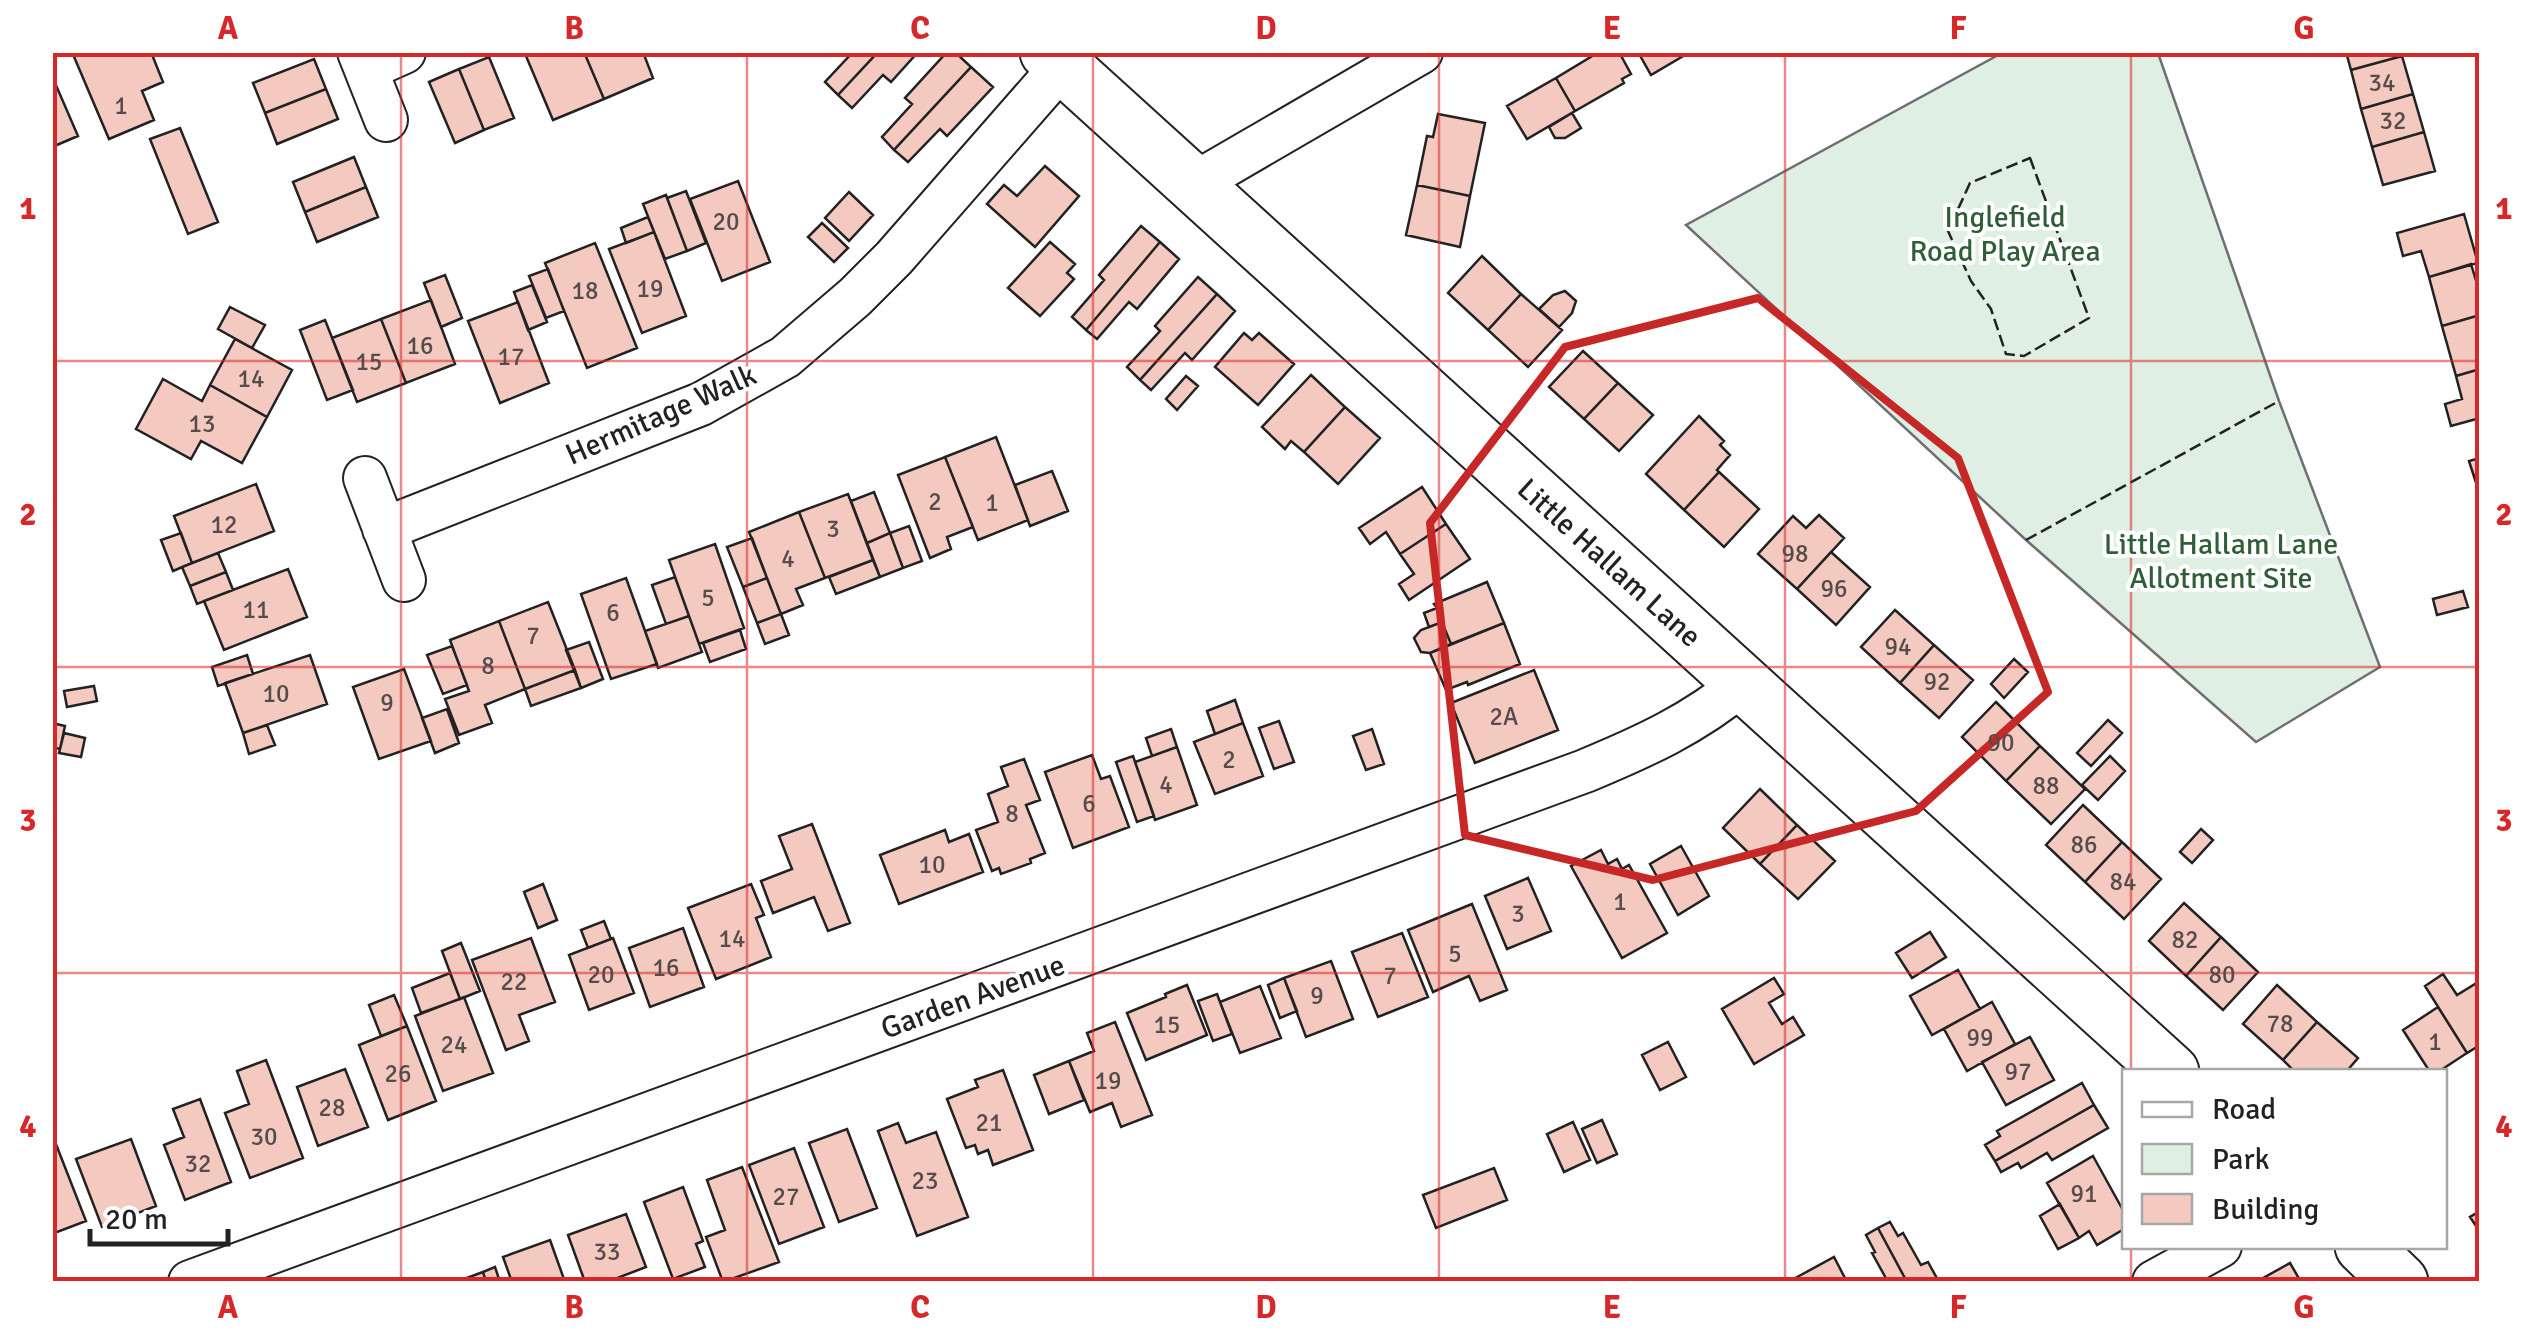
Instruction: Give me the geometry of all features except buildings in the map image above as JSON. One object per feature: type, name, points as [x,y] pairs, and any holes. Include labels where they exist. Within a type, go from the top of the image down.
[{"type":"street","points":[[1192,185],[1421,52]]},
{"type":"street","points":[[376,58],[386,120]]},
{"type":"street","name":"Little Hallam Lane","points":[[1055,59],[2168,1069]]},
{"type":"street","name":"Hermitage Walk","points":[[384,529],[701,404],[785,357],[894,258],[1055,59]]},
{"type":"street","points":[[364,478],[404,580]]},
{"type":"street","name":"Garden Avenue","points":[[190,1282],[1585,771],[1678,730],[1712,710],[1742,684]]},
{"type":"street","points":[[2154,1282],[2214,1249]]},
{"type":"street","points":[[2366,1249],[2400,1282]]},
{"type":"highlighted area","points":[[1758,298],[1958,458],[2048,692],[1916,811],[1653,880],[1465,835],[1430,523],[1565,347]]},
{"type":"green space","points":[[2002,53],[2158,53],[2279,401],[2380,667],[2256,742],[2026,540],[1686,225]]},
{"type":"fence","points":[[2030,158],[2089,318],[2024,356],[2006,354],[1991,309],[1971,281],[1948,231],[1970,183],[2030,158]]},
{"type":"fence","points":[[2026,540],[2279,401]]},
{"type":"park label","name":"Inglefield Road Play Area","points":[[2005,234]]},
{"type":"park label","name":"Little Hallam Lane Allotment Site","points":[[2221,561]]}]
